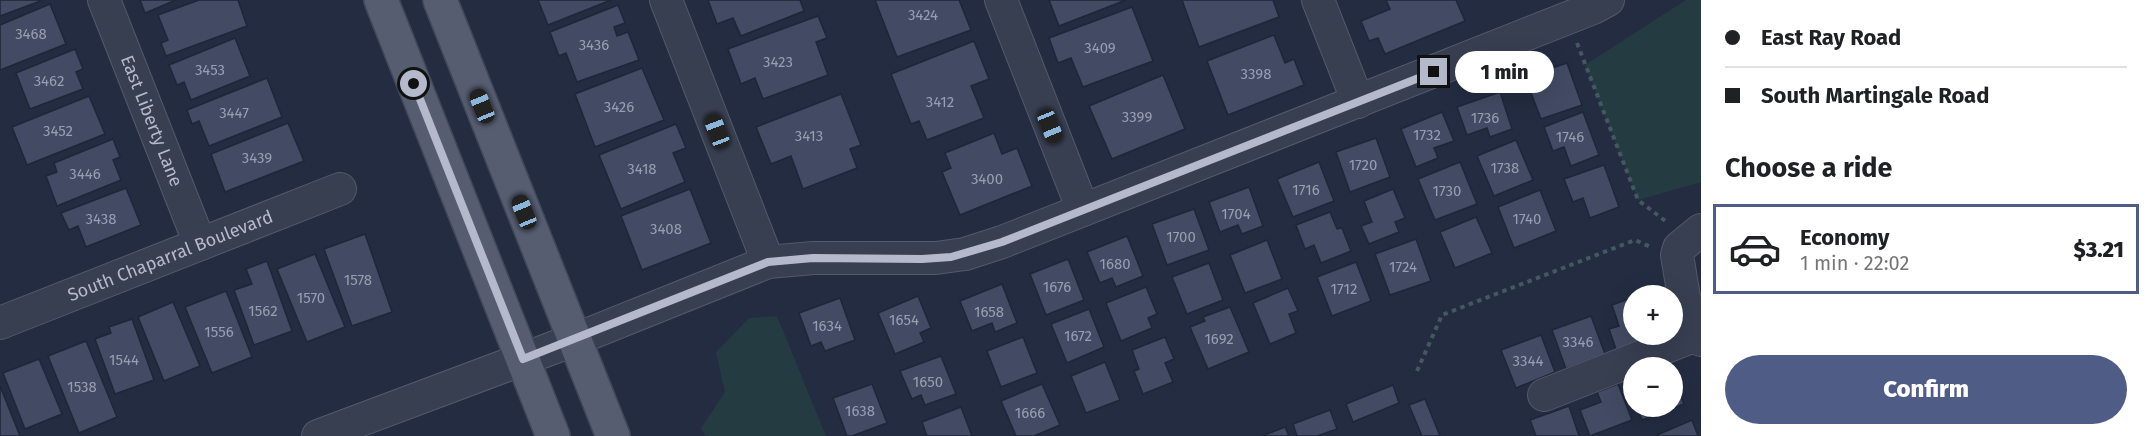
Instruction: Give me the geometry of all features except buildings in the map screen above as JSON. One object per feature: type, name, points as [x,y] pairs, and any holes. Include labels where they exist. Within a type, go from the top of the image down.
[{"type":"main road","points":[[381,0],[553,436]]},
{"type":"main road","points":[[440,0],[613,436]]},
{"type":"street","name":"East Liberty Lane","points":[[104,0],[200,244]]},
{"type":"street","points":[[666,0],[768,262]]},
{"type":"street","points":[[1001,0],[1083,210]]},
{"type":"street","points":[[1318,0],[1358,102]]},
{"type":"street","points":[[318,436],[574,340],[768,262],[813,258],[951,257],[1002,242],[1358,102],[1608,0]]},
{"type":"street","name":"South Chaparral Boulevard","points":[[0,323],[340,189]]},
{"type":"street","points":[[1663,244],[1679,248],[1701,230]]},
{"type":"street","points":[[1544,395],[1700,337],[1663,244]]},
{"type":"path","points":[[1417,371],[1443,315],[1635,240],[1663,244],[1669,224],[1638,200],[1567,18]]},
{"type":"shaded area","points":[[1686,0],[1701,0],[1701,182],[1638,200],[1585,65]]},
{"type":"shaded area","points":[[777,316],[826,436],[705,436],[701,428],[725,392],[716,352],[749,318]]},
{"type":"route","points":[[414,84],[523,359],[768,262],[813,258],[922,259],[965,254],[1002,242],[1434,72]]}]
